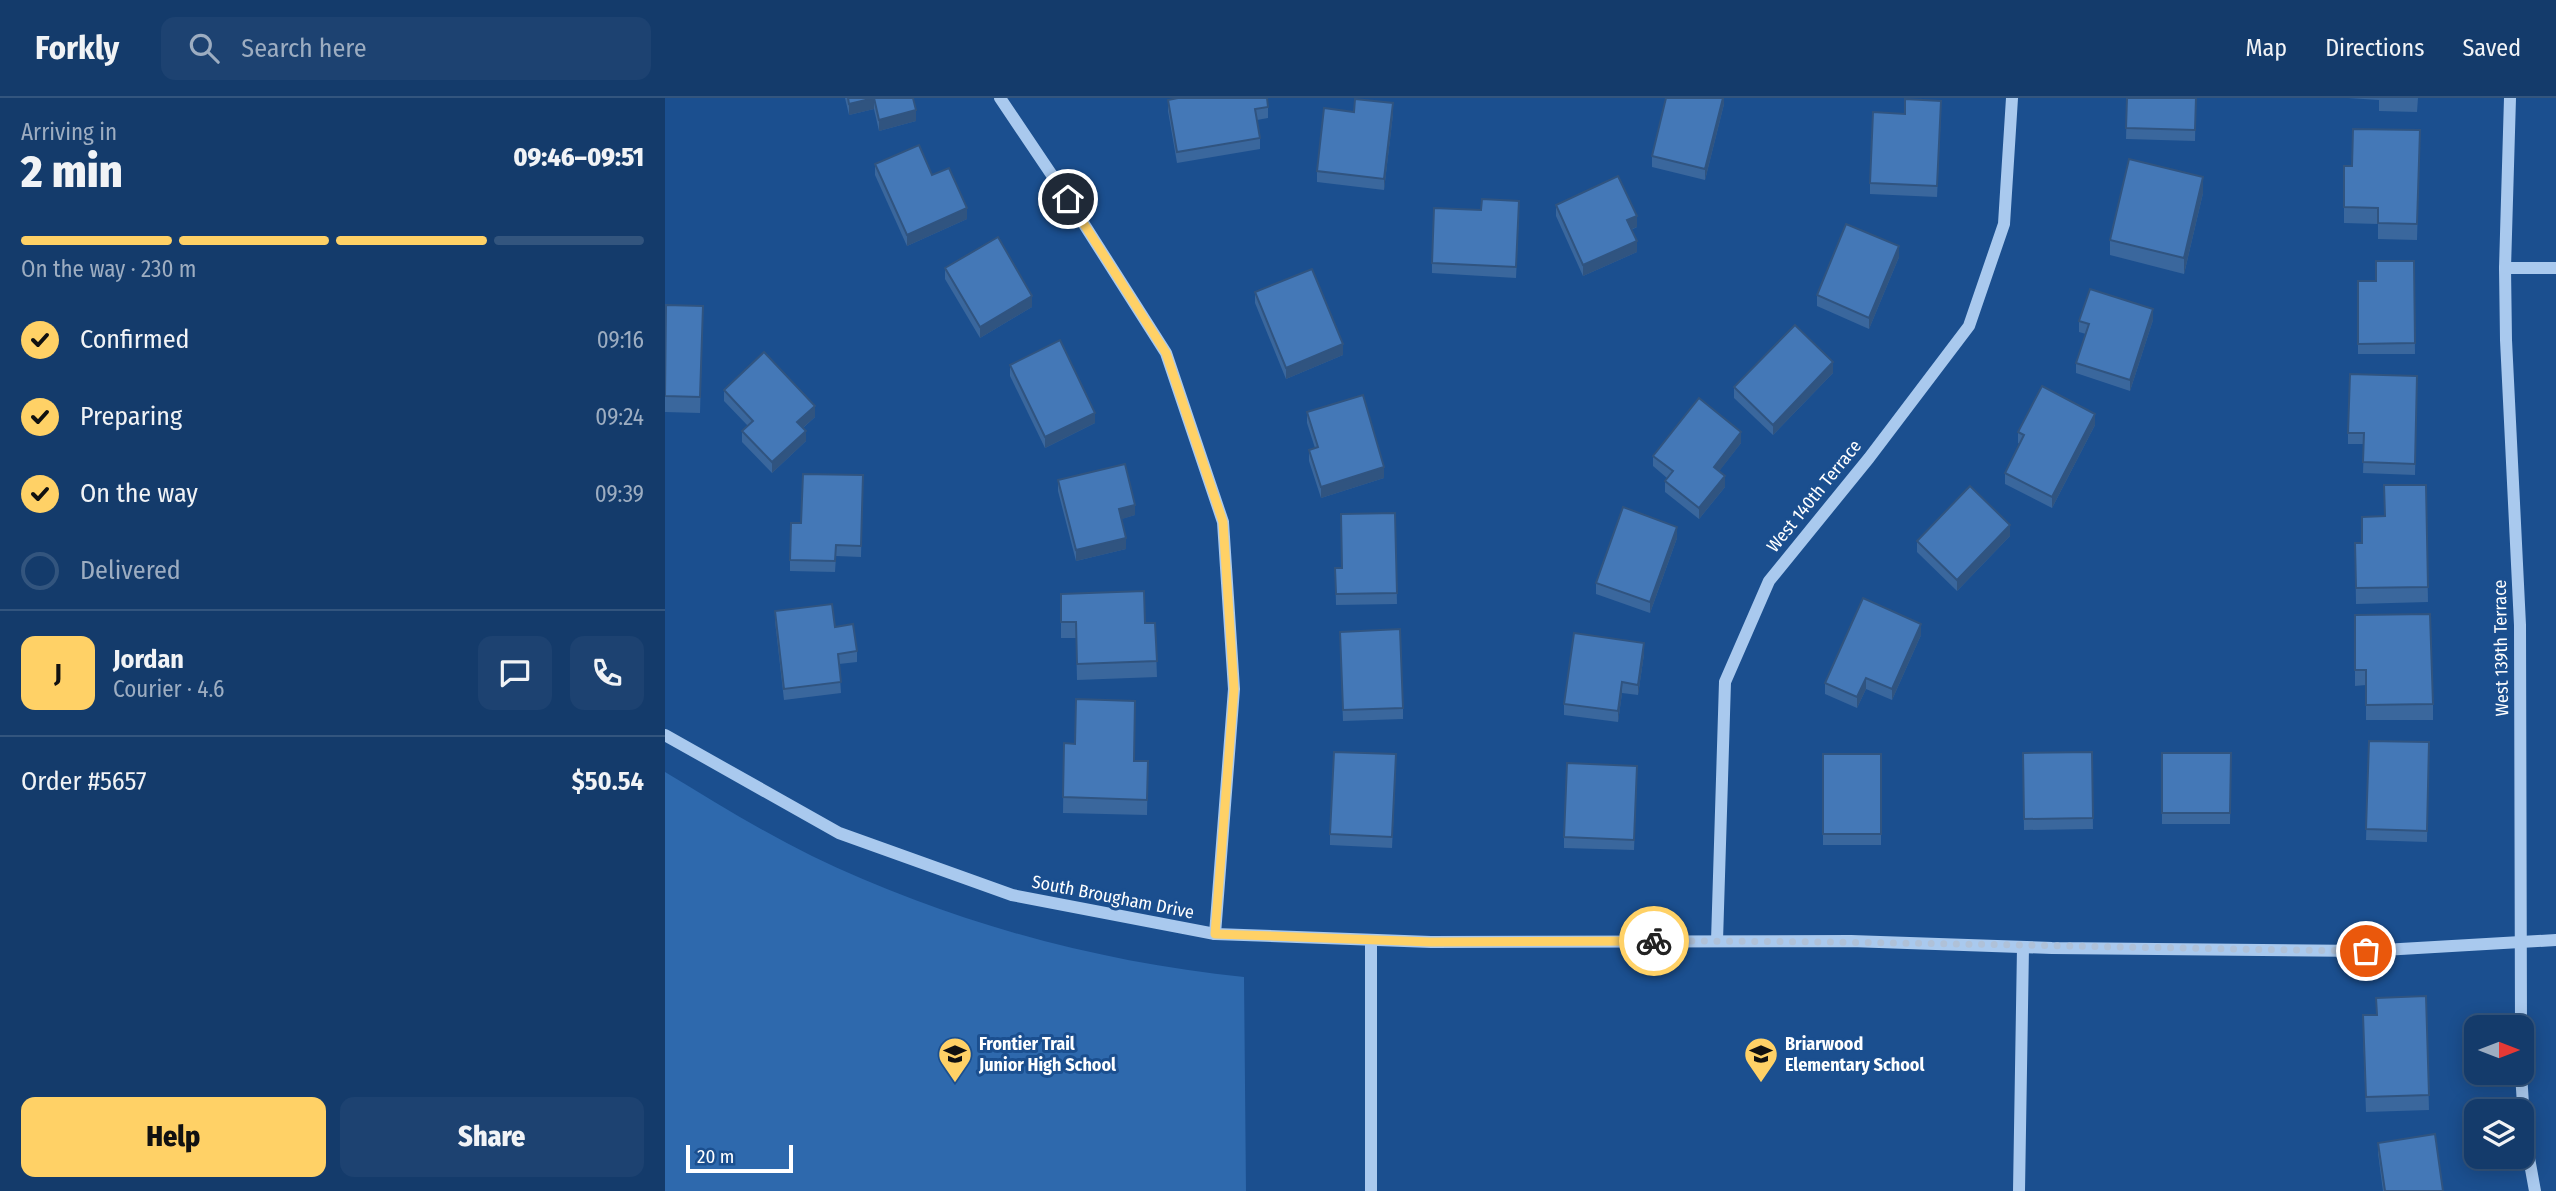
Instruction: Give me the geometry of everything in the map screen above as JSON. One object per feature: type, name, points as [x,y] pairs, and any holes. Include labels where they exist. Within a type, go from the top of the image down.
[{"type":"street","points":[[1000,98],[1166,353],[1223,522],[1234,689],[1215,934]]},
{"type":"street","name":"West 140th Terrace","points":[[1717,941],[1725,682],[1769,581],[1869,458],[1969,326],[2004,225],[2012,98]]},
{"type":"street","name":"West 139th Terrace","points":[[2510,98],[2505,268],[2520,625],[2521,1015]]},
{"type":"street","points":[[2505,268],[2556,268]]},
{"type":"street","name":"South Brougham Drive","points":[[665,735],[839,833],[1012,895],[1215,934],[1431,942],[1851,941],[2022,947],[2366,951],[2556,940]]},
{"type":"street","points":[[1371,940],[1371,1191]]},
{"type":"street","points":[[2019,1191],[2022,947]]},
{"type":"street","points":[[2522,1085],[2525,1136],[2535,1191]]},
{"type":"shaded area","name":"Frontier Trail Junior High School","points":[[665,772],[737,816],[812,856],[915,900],[969,919],[1077,949],[1133,961],[1244,977],[1246,1191],[665,1191]]},
{"type":"building","points":[[848,98],[874,98],[849,104]]},
{"type":"building","points":[[874,98],[913,98],[916,110],[879,120]]},
{"type":"building","points":[[1267,98],[1268,107],[1255,109],[1260,138],[1177,152],[1168,100]]},
{"type":"building","points":[[1666,98],[1723,98],[1705,169],[1652,156]]},
{"type":"building","points":[[2127,98],[2196,98],[2195,130],[2126,128]]},
{"type":"building","points":[[1355,99],[1393,103],[1384,179],[1317,171],[1324,108],[1354,112]]},
{"type":"building","points":[[1905,99],[1941,101],[1937,186],[1870,183],[1873,112],[1905,114]]},
{"type":"building","points":[[2353,129],[2420,130],[2417,224],[2378,223],[2378,208],[2344,207],[2344,166],[2352,166]]},
{"type":"building","points":[[919,145],[932,175],[949,168],[967,208],[907,235],[875,164]]},
{"type":"building","points":[[2129,159],[2203,177],[2184,258],[2110,240]]},
{"type":"building","points":[[1618,176],[1637,216],[1627,220],[1637,241],[1583,265],[1556,205]]},
{"type":"building","points":[[1482,199],[1519,201],[1516,267],[1432,263],[1434,208],[1481,210]]},
{"type":"building","points":[[1846,224],[1899,246],[1869,318],[1817,295]]},
{"type":"building","points":[[998,237],[1032,296],[980,327],[945,268]]},
{"type":"building","points":[[2376,261],[2414,261],[2415,343],[2358,344],[2358,281],[2376,281]]},
{"type":"building","points":[[1312,269],[1343,344],[1286,368],[1255,292]]},
{"type":"building","points":[[2090,289],[2153,309],[2130,380],[2076,363],[2089,324],[2079,321]]},
{"type":"building","points":[[666,305],[703,306],[700,397],[665,396]]},
{"type":"building","points":[[1795,325],[1833,362],[1773,425],[1734,387]]},
{"type":"building","points":[[1060,340],[1095,413],[1045,437],[1010,365]]},
{"type":"building","points":[[764,352],[815,406],[797,422],[806,431],[772,462],[742,431],[753,421],[724,390]]},
{"type":"building","points":[[2350,374],[2417,376],[2415,464],[2363,462],[2364,433],[2348,433]]},
{"type":"building","points":[[2042,386],[2095,414],[2052,497],[2005,473],[2024,435],[2018,432]]},
{"type":"building","points":[[1363,395],[1384,467],[1321,487],[1309,450],[1318,447],[1307,412]]},
{"type":"building","points":[[1699,398],[1741,432],[1714,467],[1725,476],[1699,508],[1665,481],[1673,471],[1653,456]]},
{"type":"building","points":[[1125,464],[1135,505],[1119,509],[1126,538],[1076,550],[1058,480]]},
{"type":"building","points":[[803,474],[863,475],[861,546],[836,545],[835,561],[790,560],[791,523],[801,523]]},
{"type":"building","points":[[2384,485],[2426,485],[2428,587],[2356,588],[2355,543],[2362,543],[2362,517],[2385,516]]},
{"type":"building","points":[[1970,486],[2010,525],[1957,580],[1917,541]]},
{"type":"building","points":[[1623,507],[1677,527],[1650,602],[1596,583]]},
{"type":"building","points":[[1395,513],[1397,593],[1336,594],[1335,568],[1342,568],[1341,514]]},
{"type":"building","points":[[1144,591],[1145,623],[1155,623],[1157,661],[1077,664],[1076,622],[1061,622],[1061,594]]},
{"type":"building","points":[[1863,598],[1921,624],[1892,689],[1866,678],[1857,697],[1825,683]]},
{"type":"building","points":[[832,604],[835,627],[853,624],[857,651],[838,654],[841,682],[784,689],[775,611]]},
{"type":"building","points":[[2430,614],[2433,704],[2366,705],[2366,670],[2355,670],[2355,615]]},
{"type":"building","points":[[1400,629],[1403,708],[1343,710],[1340,632]]},
{"type":"building","points":[[1574,633],[1644,643],[1638,685],[1622,682],[1618,711],[1564,704]]},
{"type":"building","points":[[1076,699],[1135,701],[1134,761],[1148,761],[1147,800],[1063,797],[1064,743],[1075,744]]},
{"type":"building","points":[[2369,741],[2429,742],[2427,831],[2366,829]]},
{"type":"building","points":[[1334,752],[1396,754],[1392,837],[1330,834]]},
{"type":"building","points":[[2092,752],[2093,818],[2024,819],[2023,753]]},
{"type":"building","points":[[2162,753],[2231,753],[2230,813],[2162,813]]},
{"type":"building","points":[[1823,754],[1881,754],[1881,834],[1823,834]]},
{"type":"building","points":[[1567,763],[1637,766],[1634,840],[1564,837]]},
{"type":"building","points":[[2426,996],[2429,1095],[2366,1097],[2363,1015],[2377,1015],[2376,998]]},
{"type":"building","points":[[2435,1134],[2443,1191],[2385,1191],[2378,1143]]},
{"type":"way so far","points":[[1654,941],[1851,941],[2052,948],[2366,951]]},
{"type":"place","name":"Frontier Trail Junior High School","points":[[955,1084]]},
{"type":"place","name":"Briarwood Elementary School","points":[[1761,1084]]},
{"type":"route","points":[[1068,199],[1166,353],[1223,522],[1234,689],[1215,934],[1431,942],[1654,941]]}]
